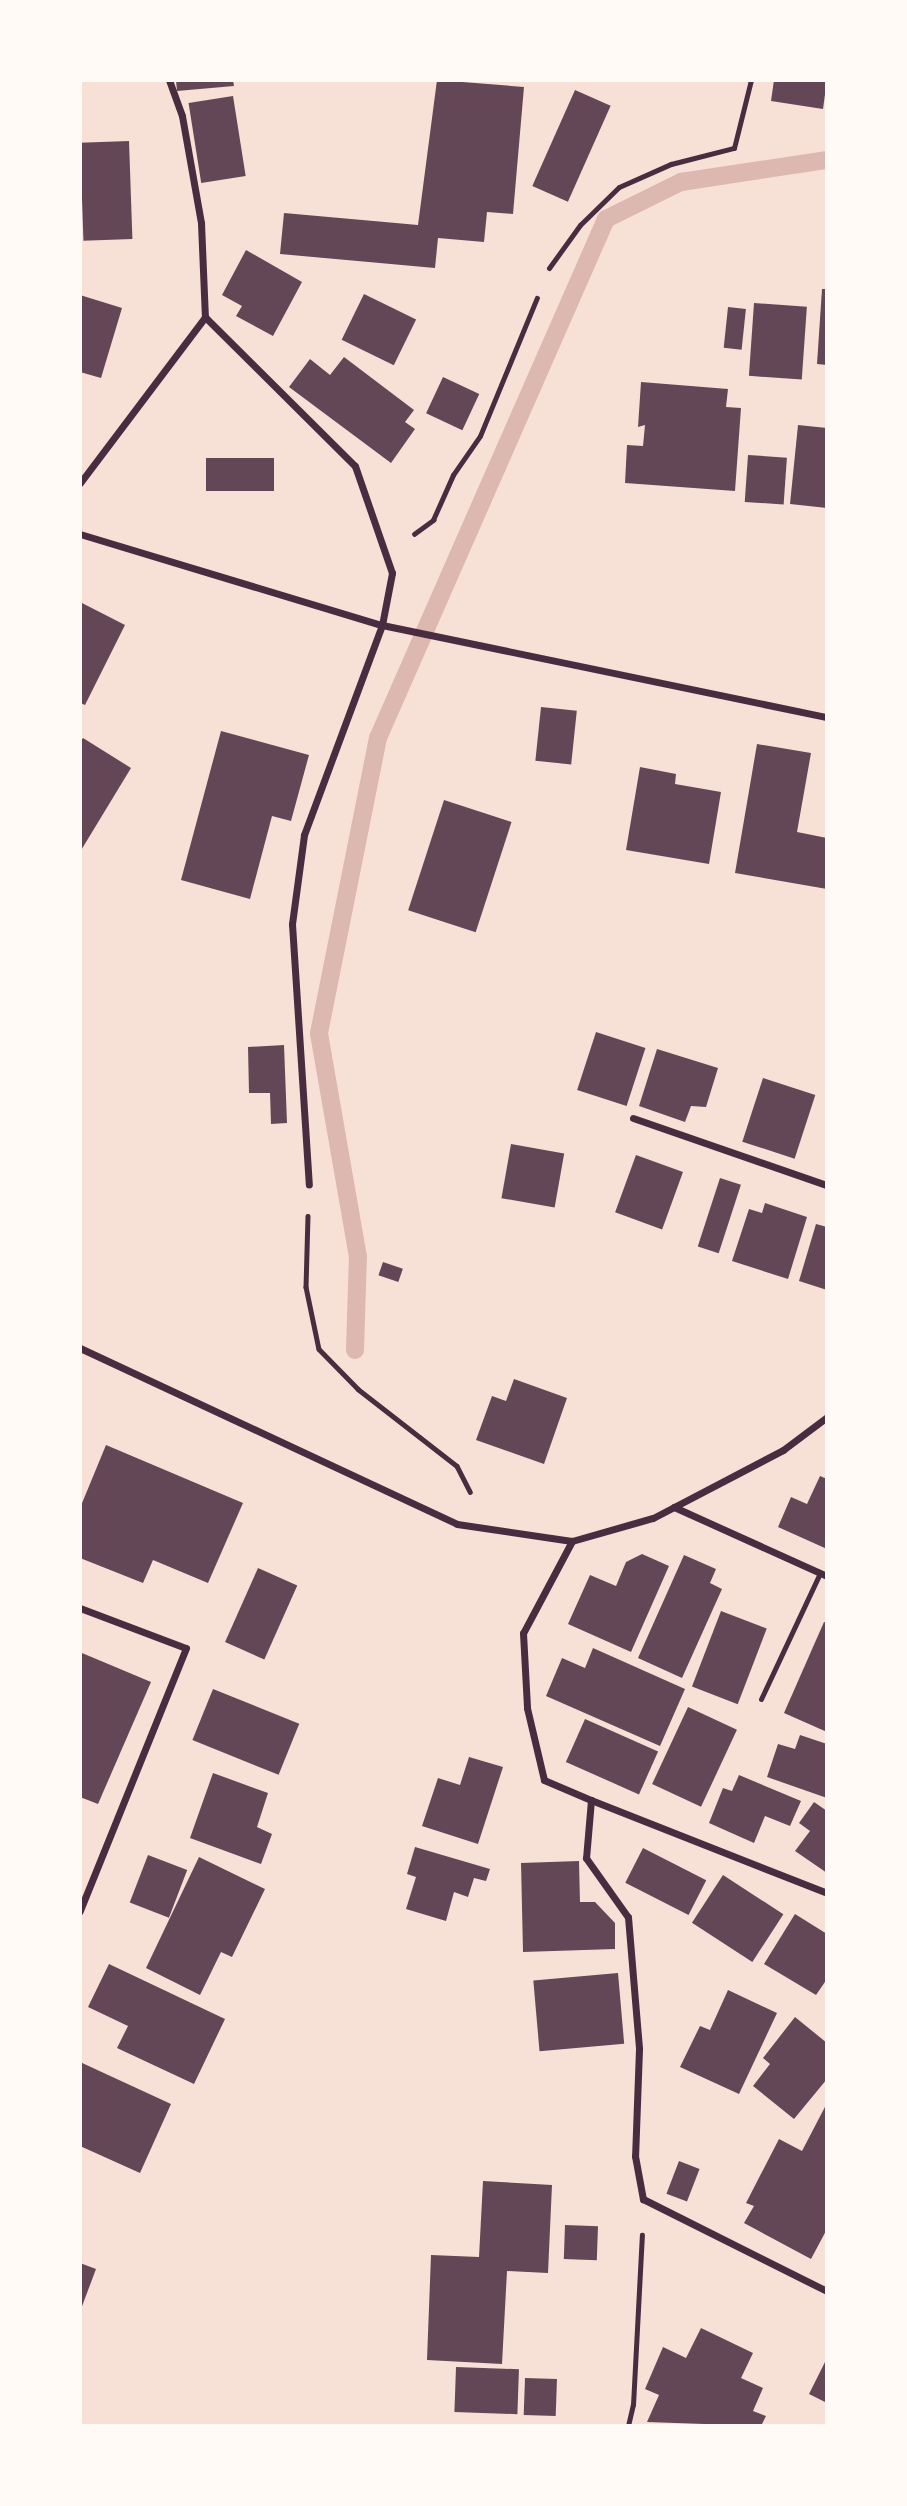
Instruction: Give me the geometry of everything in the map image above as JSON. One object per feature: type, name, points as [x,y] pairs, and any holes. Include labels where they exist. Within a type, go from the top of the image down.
[{"type":"street","points":[[80,483],[205,317],[201,223],[182,116],[169,80]]},
{"type":"street","points":[[205,317],[355,466],[392,573],[382,625],[304,835],[295,899],[292,924],[309,1184]]},
{"type":"street","points":[[80,534],[382,625],[827,717]]},
{"type":"street","points":[[633,1118],[827,1185]]},
{"type":"street","points":[[80,1348],[353,1479],[457,1524],[572,1541],[653,1518],[783,1450],[827,1417]]},
{"type":"street","points":[[674,1507],[823,1574]]},
{"type":"street","points":[[572,1541],[523,1633],[527,1707],[544,1780],[827,1893]]},
{"type":"street","points":[[80,1608],[186,1648],[80,1911]]},
{"type":"street","points":[[591,1800],[586,1858],[628,1917],[639,2049],[635,2156],[643,2199],[827,2291]]},
{"type":"lane","points":[[549,268],[580,225],[619,187],[671,164],[734,148],[751,80]]},
{"type":"lane","points":[[761,1699],[823,1574]]},
{"type":"path","points":[[433,520],[453,475],[480,436],[549,268]]},
{"type":"path","points":[[309,1184],[306,1287],[319,1349],[358,1389],[457,1466],[473,1498],[478,1527]]},
{"type":"path","points":[[628,2426],[633,2405],[643,2199]]},
{"type":"building","points":[[176,80],[233,80],[234,86],[177,91]]},
{"type":"building","points":[[437,80],[524,87],[513,214],[487,212],[484,242],[438,238],[435,268],[280,254],[284,213],[418,225]]},
{"type":"building","points":[[774,80],[827,80],[823,109],[771,101]]},
{"type":"building","points":[[575,90],[611,106],[568,202],[532,186]]},
{"type":"building","points":[[233,96],[246,176],[201,183],[189,103]]},
{"type":"building","points":[[129,141],[132,239],[83,241],[80,143]]},
{"type":"building","points":[[246,250],[302,282],[273,336],[236,316],[242,306],[222,295]]},
{"type":"building","points":[[822,289],[827,289],[827,365],[817,364]]},
{"type":"building","points":[[364,294],[416,319],[394,365],[342,340]]},
{"type":"building","points":[[80,295],[122,308],[101,378],[80,372]]},
{"type":"building","points":[[754,303],[807,307],[802,380],[749,376]]},
{"type":"building","points":[[728,307],[746,309],[742,350],[724,348]]},
{"type":"building","points":[[344,357],[414,410],[405,422],[415,429],[391,463],[289,387],[310,359],[330,375]]},
{"type":"building","points":[[443,377],[479,394],[462,430],[426,413]]},
{"type":"building","points":[[641,382],[728,389],[726,407],[741,408],[735,491],[625,483],[627,445],[643,446],[645,425],[638,427]]},
{"type":"building","points":[[798,425],[827,428],[827,508],[790,504]]},
{"type":"building","points":[[748,455],[787,458],[784,505],[745,502]]},
{"type":"building","points":[[206,458],[274,458],[274,491],[206,491]]},
{"type":"building","points":[[80,602],[125,625],[85,705],[80,703]]},
{"type":"building","points":[[541,707],[577,711],[571,764],[535,761]]},
{"type":"building","points":[[221,731],[309,755],[291,821],[272,816],[250,899],[181,880]]},
{"type":"building","points":[[83,738],[131,768],[80,852],[80,742]]},
{"type":"building","points":[[757,744],[811,753],[797,832],[827,838],[827,889],[735,873]]},
{"type":"building","points":[[640,767],[676,774],[675,784],[721,792],[709,864],[626,850]]},
{"type":"building","points":[[444,800],[512,822],[476,932],[408,910]]},
{"type":"building","points":[[596,1032],[645,1048],[627,1106],[577,1090]]},
{"type":"building","points":[[284,1045],[287,1123],[271,1124],[270,1093],[249,1093],[248,1047]]},
{"type":"building","points":[[657,1049],[718,1068],[706,1107],[691,1106],[685,1122],[639,1106]]},
{"type":"building","points":[[763,1078],[815,1095],[795,1159],[742,1142]]},
{"type":"building","points":[[511,1144],[564,1153],[555,1208],[501,1198]]},
{"type":"building","points":[[636,1155],[683,1172],[662,1229],[615,1212]]},
{"type":"building","points":[[720,1178],[741,1185],[719,1253],[698,1246]]},
{"type":"building","points":[[765,1203],[807,1217],[788,1279],[732,1261],[749,1209],[762,1213]]},
{"type":"building","points":[[816,1224],[827,1227],[827,1290],[799,1281]]},
{"type":"building","points":[[383,1262],[403,1269],[398,1282],[378,1275]]},
{"type":"building","points":[[514,1379],[567,1398],[544,1464],[476,1440],[492,1396],[506,1401]]},
{"type":"building","points":[[106,1445],[243,1503],[208,1583],[153,1560],[143,1583],[80,1558],[80,1508]]},
{"type":"building","points":[[820,1476],[827,1479],[827,1549],[778,1527],[791,1497],[807,1504]]},
{"type":"building","points":[[642,1554],[669,1566],[631,1652],[568,1624],[590,1575],[616,1586],[626,1562]]},
{"type":"building","points":[[684,1555],[716,1569],[710,1583],[722,1589],[682,1678],[638,1658]]},
{"type":"building","points":[[258,1568],[297,1585],[264,1659],[225,1642]]},
{"type":"building","points":[[721,1611],[767,1629],[738,1704],[692,1687]]},
{"type":"building","points":[[824,1622],[827,1623],[827,1732],[784,1713]]},
{"type":"building","points":[[593,1648],[685,1689],[660,1746],[546,1696],[562,1658],[585,1668]]},
{"type":"building","points":[[82,1653],[151,1682],[98,1804],[80,1797]]},
{"type":"building","points":[[213,1689],[299,1724],[279,1775],[192,1740]]},
{"type":"building","points":[[688,1707],[737,1730],[701,1807],[652,1784]]},
{"type":"building","points":[[585,1719],[658,1752],[639,1794],[566,1762]]},
{"type":"building","points":[[800,1735],[827,1744],[827,1798],[767,1777],[778,1744],[795,1749]]},
{"type":"building","points":[[469,1757],[503,1767],[478,1844],[422,1826],[438,1778],[460,1785]]},
{"type":"building","points":[[213,1773],[268,1793],[257,1827],[272,1834],[261,1864],[190,1838]]},
{"type":"building","points":[[739,1775],[801,1801],[790,1826],[765,1816],[754,1843],[709,1823],[723,1788],[732,1791]]},
{"type":"building","points":[[814,1802],[827,1811],[827,1873],[795,1851],[810,1831],[799,1823]]},
{"type":"building","points":[[415,1847],[490,1869],[486,1881],[474,1878],[468,1897],[454,1892],[446,1921],[406,1909],[416,1877],[407,1874]]},
{"type":"building","points":[[643,1848],[706,1880],[689,1915],[625,1883]]},
{"type":"building","points":[[148,1855],[187,1870],[169,1918],[130,1903]]},
{"type":"building","points":[[199,1857],[265,1889],[232,1957],[221,1952],[200,1995],[146,1968]]},
{"type":"building","points":[[579,1861],[580,1902],[595,1902],[615,1923],[615,1949],[523,1952],[521,1863]]},
{"type":"building","points":[[723,1875],[783,1914],[752,1962],[692,1923]]},
{"type":"building","points":[[795,1914],[827,1934],[827,1979],[816,1995],[764,1964]]},
{"type":"building","points":[[109,1964],[225,2019],[194,2084],[117,2048],[128,2026],[88,2007]]},
{"type":"building","points":[[618,1973],[624,2044],[540,2051],[533,1980]]},
{"type":"building","points":[[728,1990],[777,2013],[739,2094],[680,2067],[700,2026],[710,2030]]},
{"type":"building","points":[[795,2017],[827,2043],[827,2079],[794,2119],[753,2086],[770,2064],[763,2058]]},
{"type":"building","points":[[80,2062],[171,2104],[140,2173],[80,2146]]},
{"type":"building","points":[[827,2103],[827,2229],[811,2259],[744,2223],[754,2206],[746,2203],[779,2139],[802,2151]]},
{"type":"building","points":[[679,2161],[700,2169],[687,2202],[666,2194]]},
{"type":"building","points":[[483,2181],[552,2185],[548,2273],[507,2271],[502,2364],[427,2360],[431,2255],[479,2257]]},
{"type":"building","points":[[565,2225],[598,2226],[597,2260],[564,2259]]},
{"type":"building","points":[[80,2263],[96,2269],[81,2309],[80,2309]]},
{"type":"building","points":[[701,2328],[753,2353],[741,2378],[763,2388],[753,2411],[766,2416],[761,2426],[647,2422],[659,2395],[645,2389],[663,2347],[686,2358]]},
{"type":"building","points":[[827,2358],[827,2403],[809,2394]]},
{"type":"building","points":[[456,2367],[519,2369],[517,2414],[454,2412]]},
{"type":"building","points":[[525,2378],[557,2379],[556,2416],[524,2415]]},
{"type":"waterway","points":[[355,1350],[358,1257],[319,1033],[378,738],[606,219],[681,182],[827,160]]}]
